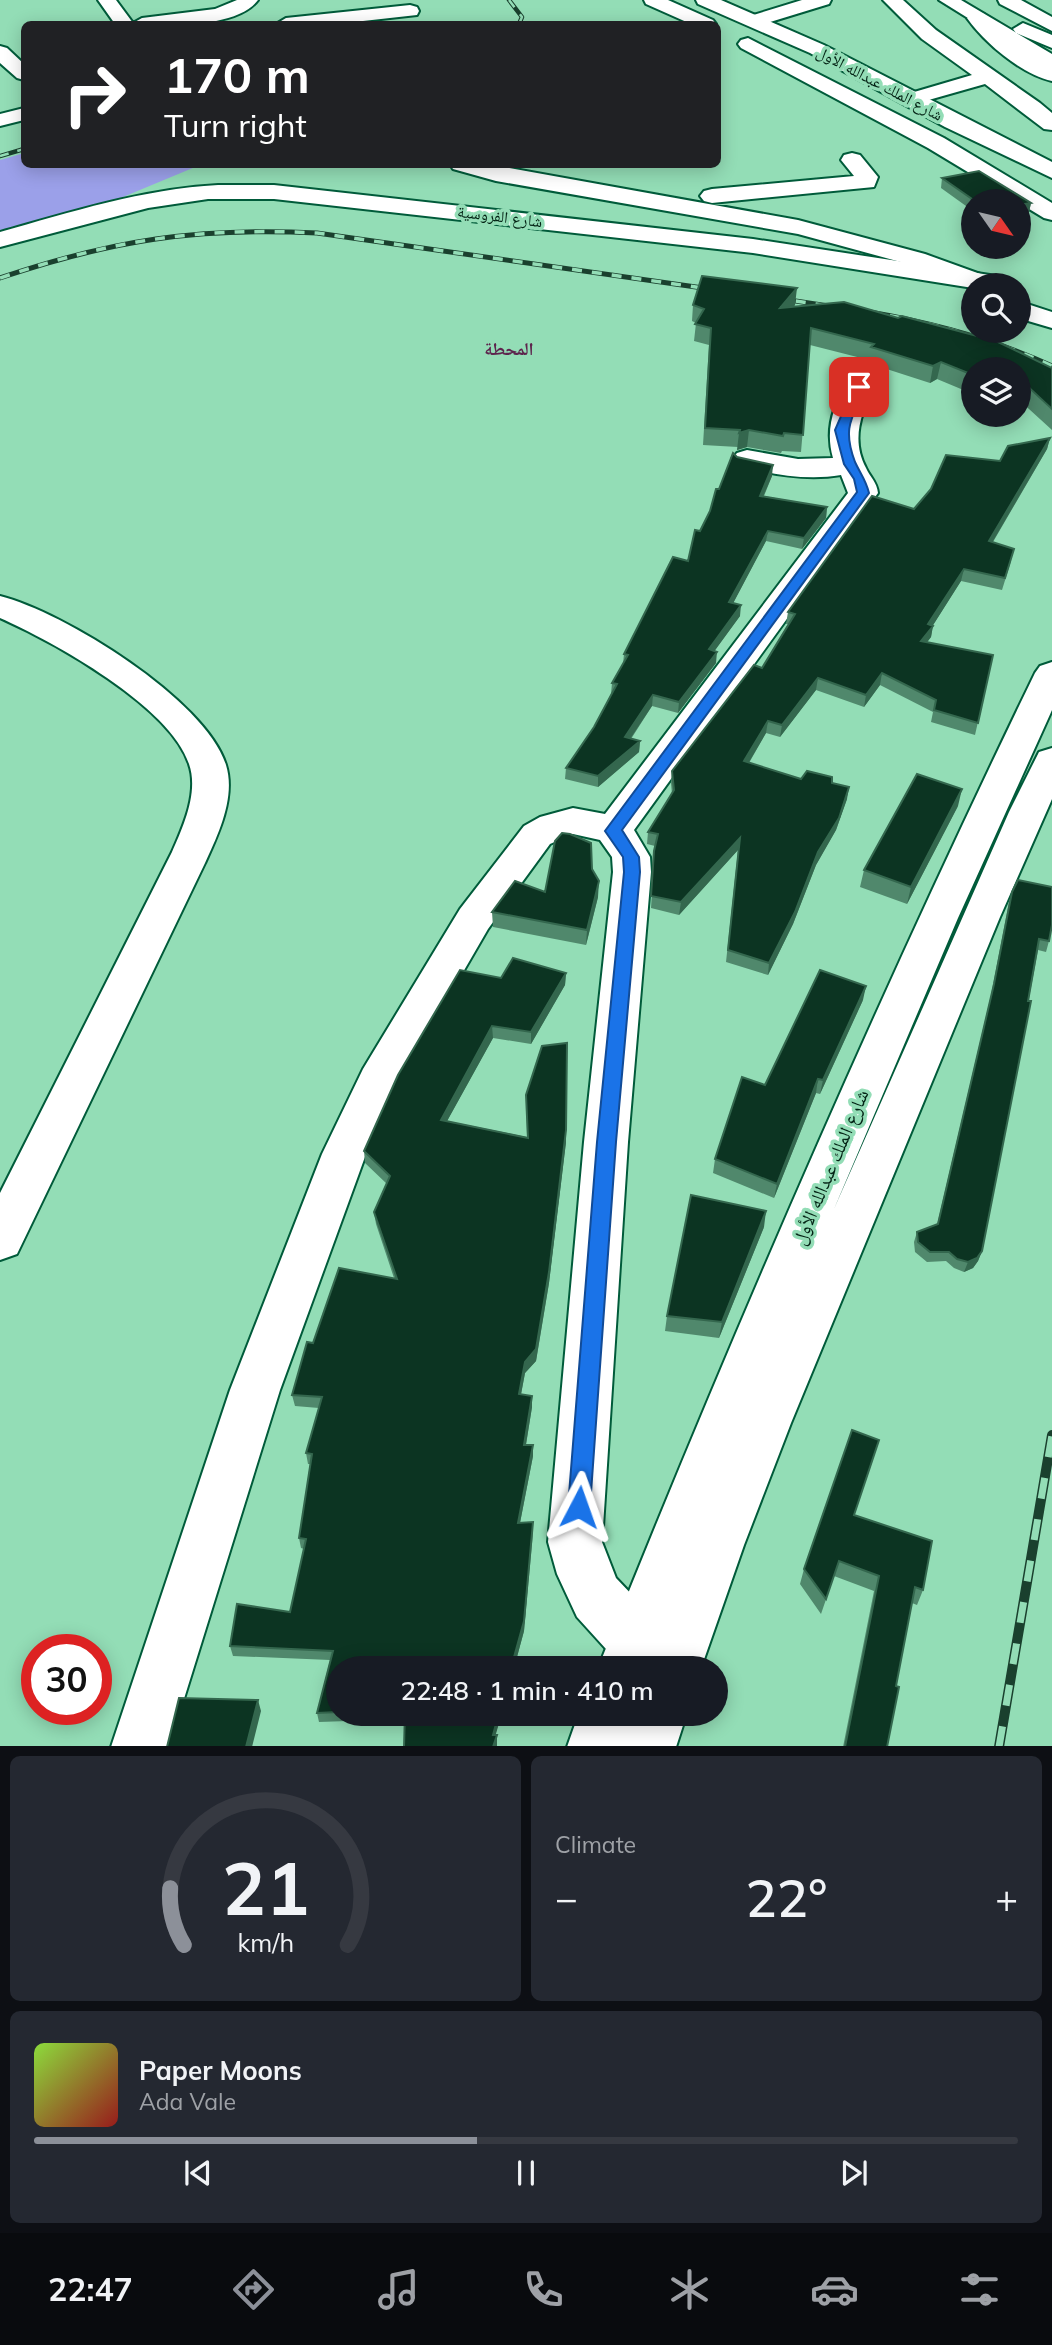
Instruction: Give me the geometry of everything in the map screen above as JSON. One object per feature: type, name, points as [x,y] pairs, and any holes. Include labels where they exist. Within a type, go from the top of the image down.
[{"type":"main road","points":[[107,0],[122,21]]},
{"type":"main road","points":[[163,21],[225,12],[244,6],[249,0]]},
{"type":"main road","points":[[336,21],[419,16],[391,0]]},
{"type":"main road","points":[[653,0],[699,21]]},
{"type":"main road","name":"شارع الملك عبدالله الأول","points":[[705,0],[817,49],[1052,172]]},
{"type":"main road","points":[[754,21],[822,0]]},
{"type":"main road","points":[[892,0],[918,27],[1029,103],[1052,124]]},
{"type":"main road","points":[[948,0],[976,9],[1052,44]]},
{"type":"main road","points":[[1007,0],[1052,25]]},
{"type":"main road","points":[[976,9],[1052,62]]},
{"type":"main road","points":[[976,9],[983,28],[997,41],[1052,75]]},
{"type":"main road","name":"شارع الملك عبدالله الأول","points":[[721,32],[936,143],[1052,213]]},
{"type":"main road","points":[[911,99],[989,76]]},
{"type":"main road","points":[[0,120],[21,115]]},
{"type":"main road","points":[[672,204],[705,196],[866,182],[867,177],[852,160]]},
{"type":"main road","points":[[475,168],[840,236],[900,252],[961,281]]},
{"type":"main road","name":"شارع الفروسية","points":[[0,240],[68,220],[171,197],[222,191],[274,192],[753,246],[961,285]]},
{"type":"main road","name":"شارع الفروسية","points":[[0,251],[165,207],[252,201],[329,207],[736,254],[961,285]]},
{"type":"main road","points":[[1031,298],[1052,310]]},
{"type":"main road","points":[[1031,300],[1052,320]]},
{"type":"main road","points":[[613,831],[863,493],[860,479],[850,464],[841,430],[859,387]]},
{"type":"main road","points":[[747,459],[800,469],[832,468],[850,464]]},
{"type":"main road","points":[[0,606],[52,630],[132,682],[171,713],[195,741],[208,766],[208,789],[198,838],[0,1240]]},
{"type":"main road","name":"شارع الملك عبدالله الأول","points":[[654,1656],[702,1471],[864,1087],[976,831],[1052,673]]},
{"type":"main road","points":[[655,1656],[707,1569],[1012,843],[1052,760]]},
{"type":"main road","points":[[140,1746],[255,1390],[344,1154],[378,1081],[474,919],[537,835],[554,825],[573,821],[594,824],[613,831],[624,843],[631,857],[632,872],[575,1542],[584,1577],[602,1609],[650,1656]]},
{"type":"main road","points":[[596,1746],[603,1726]]},
{"type":"main road","points":[[647,1746],[654,1726]]},
{"type":"shaded area","points":[[21,154],[21,168],[193,168],[111,202],[0,231],[0,160]]},
{"type":"building","points":[[979,171],[1008,189],[961,189],[961,191],[942,178]]},
{"type":"building","points":[[702,276],[797,288],[780,308],[844,302],[898,318],[902,316],[961,332],[961,343],[1000,343],[1029,357],[961,357],[961,370],[941,362],[933,366],[871,347],[874,344],[811,328],[803,435],[784,433],[783,436],[749,430],[739,433],[740,430],[705,428],[711,328],[695,324],[704,309],[693,305]]},
{"type":"building","points":[[1031,358],[1052,368],[1052,409],[1031,389]]},
{"type":"building","points":[[1050,438],[989,541],[1014,549],[1005,578],[964,569],[928,624],[933,626],[921,641],[993,655],[978,723],[934,710],[936,700],[882,673],[866,695],[818,678],[782,725],[768,721],[744,761],[801,779],[807,771],[832,777],[832,783],[849,787],[839,818],[818,852],[795,912],[769,963],[728,950],[740,838],[681,902],[651,896],[658,834],[648,832],[674,790],[672,771],[754,665],[762,668],[795,614],[788,612],[872,496],[914,509],[931,489],[946,455],[1000,461],[1008,446]]},
{"type":"building","points":[[733,453],[737,457],[773,465],[760,496],[827,507],[804,538],[768,531],[729,602],[741,605],[709,649],[717,652],[679,702],[653,695],[625,737],[640,741],[598,776],[566,768],[594,727],[617,684],[612,683],[628,655],[624,654],[673,557],[688,561],[695,530],[700,531],[710,511],[716,489],[719,489]]},
{"type":"building","points":[[917,774],[962,789],[911,887],[864,870]]},
{"type":"building","points":[[562,833],[591,843],[592,869],[599,881],[587,930],[492,912],[515,881],[545,892],[555,841]]},
{"type":"building","points":[[1018,880],[1052,887],[1052,925],[1049,941],[1039,939],[1028,1001],[1031,1001],[982,1251],[977,1258],[968,1262],[957,1259],[949,1252],[930,1252],[918,1242],[917,1232],[938,1224],[994,984],[1012,892]]},
{"type":"building","points":[[513,958],[566,973],[531,1032],[492,1026],[441,1120],[528,1138],[526,1095],[542,1046],[567,1043],[566,1130],[549,1272],[536,1349],[525,1362],[519,1394],[532,1396],[524,1445],[533,1445],[518,1523],[533,1522],[524,1621],[514,1656],[332,1656],[333,1651],[230,1646],[237,1604],[290,1612],[306,1539],[299,1538],[312,1454],[306,1453],[322,1397],[292,1395],[307,1342],[313,1343],[339,1268],[397,1279],[374,1212],[390,1176],[364,1151],[398,1075],[460,970],[501,978]]},
{"type":"building","points":[[820,970],[866,986],[823,1080],[818,1079],[777,1184],[715,1159],[742,1077],[765,1085]]},
{"type":"building","points":[[691,1195],[766,1211],[722,1322],[667,1316]]},
{"type":"building","points":[[852,1430],[879,1440],[854,1515],[932,1541],[923,1590],[915,1587],[887,1746],[845,1746],[879,1576],[839,1561],[826,1599],[804,1569]]},
{"type":"building","points":[[326,1678],[326,1713],[317,1713]]},
{"type":"building","points":[[179,1698],[258,1700],[246,1746],[167,1746]]},
{"type":"building","points":[[405,1726],[495,1726],[493,1735],[497,1735],[493,1746],[404,1746]]},
{"type":"railway","points":[[509,0],[522,17],[520,21]]},
{"type":"railway","points":[[0,156],[21,150]]},
{"type":"railway","points":[[0,278],[118,245],[194,235],[274,232],[317,233],[717,290]]},
{"type":"railway","points":[[776,298],[835,307]]},
{"type":"railway","points":[[870,312],[963,333],[1052,366]]},
{"type":"railway","points":[[999,1746],[1052,1435]]},
{"type":"district","name":"المحطة","points":[[509,348]]},
{"type":"route","points":[[579,1507],[607,1142],[632,872],[631,857],[624,843],[613,831],[863,493],[860,479],[850,464],[841,430],[859,387]]}]
